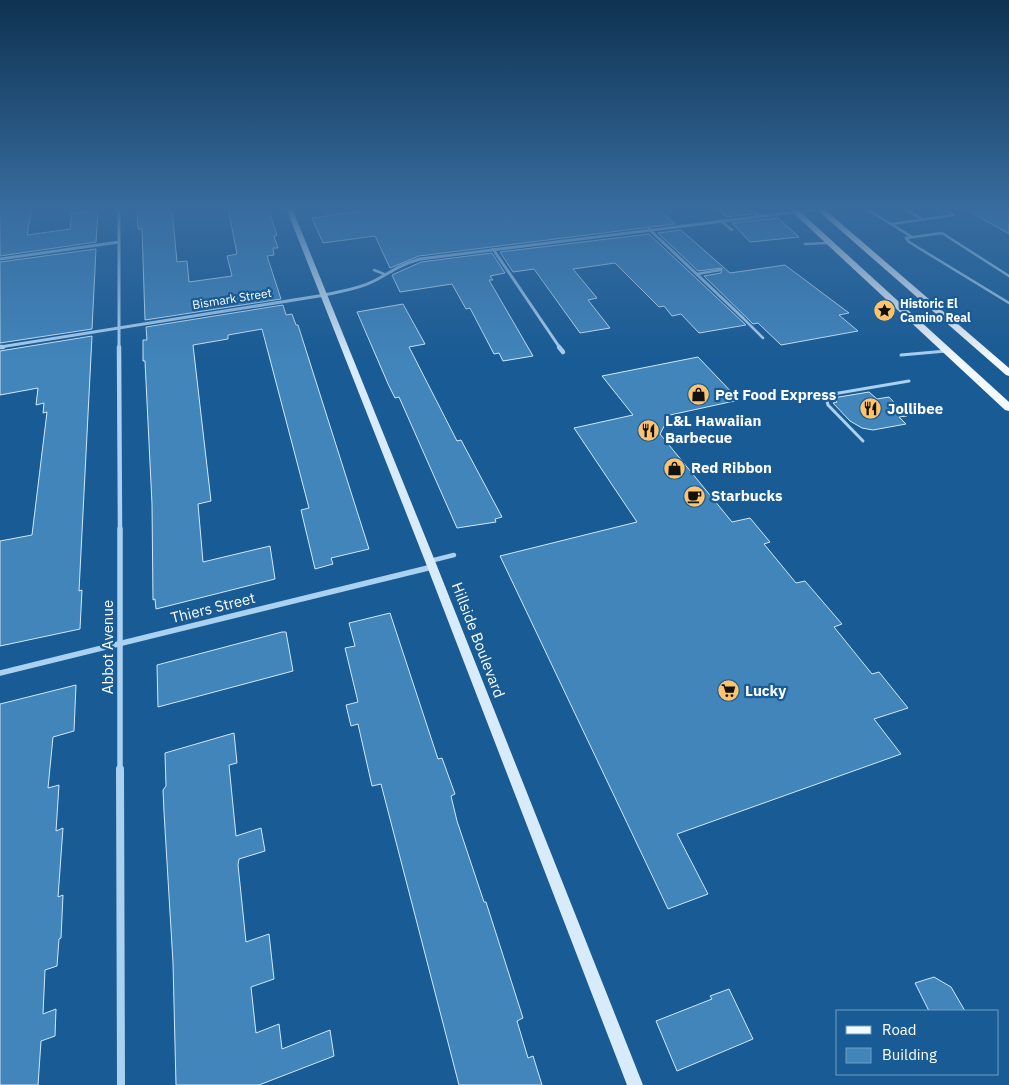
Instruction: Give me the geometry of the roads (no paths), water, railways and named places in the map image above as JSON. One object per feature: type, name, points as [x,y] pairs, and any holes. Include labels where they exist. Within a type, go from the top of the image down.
[{"type":"main road","name":"Hillside Boulevard","points":[[310,259],[635,1085]]},
{"type":"main road","points":[[844,259],[1009,408]]},
{"type":"main road","points":[[877,259],[1009,373]]},
{"type":"street","name":"Abbot Avenue","points":[[120,259],[121,1085]]},
{"type":"street","name":"Bismark Street","points":[[0,347],[325,295],[359,287],[399,265],[423,259]]},
{"type":"street","points":[[500,259],[563,352]]},
{"type":"street","points":[[681,259],[742,317]]},
{"type":"street","name":"Thiers Street","points":[[0,673],[431,564]]},
{"type":"lane","points":[[936,259],[1000,300],[1009,303]]},
{"type":"lane","points":[[982,259],[1009,276]]},
{"type":"lane","points":[[374,270],[384,274]]},
{"type":"lane","points":[[697,274],[720,270]]},
{"type":"lane","points":[[742,317],[763,338]]},
{"type":"lane","points":[[901,355],[946,351]]},
{"type":"lane","points":[[863,441],[828,405],[826,398],[833,394],[909,382]]},
{"type":"lane","points":[[431,564],[454,555]]},
{"type":"place","name":"Historic El Camino Real","points":[[884,311]]},
{"type":"place","name":"Pet Food Express","points":[[699,395]]},
{"type":"place","name":"Jollibee","points":[[871,409]]},
{"type":"place","name":"L&L Hawaiian Barbecue","points":[[649,430]]},
{"type":"place","name":"Red Ribbon","points":[[675,468]]},
{"type":"place","name":"Starbucks","points":[[695,496]]},
{"type":"place","name":"Lucky","points":[[729,691]]}]
